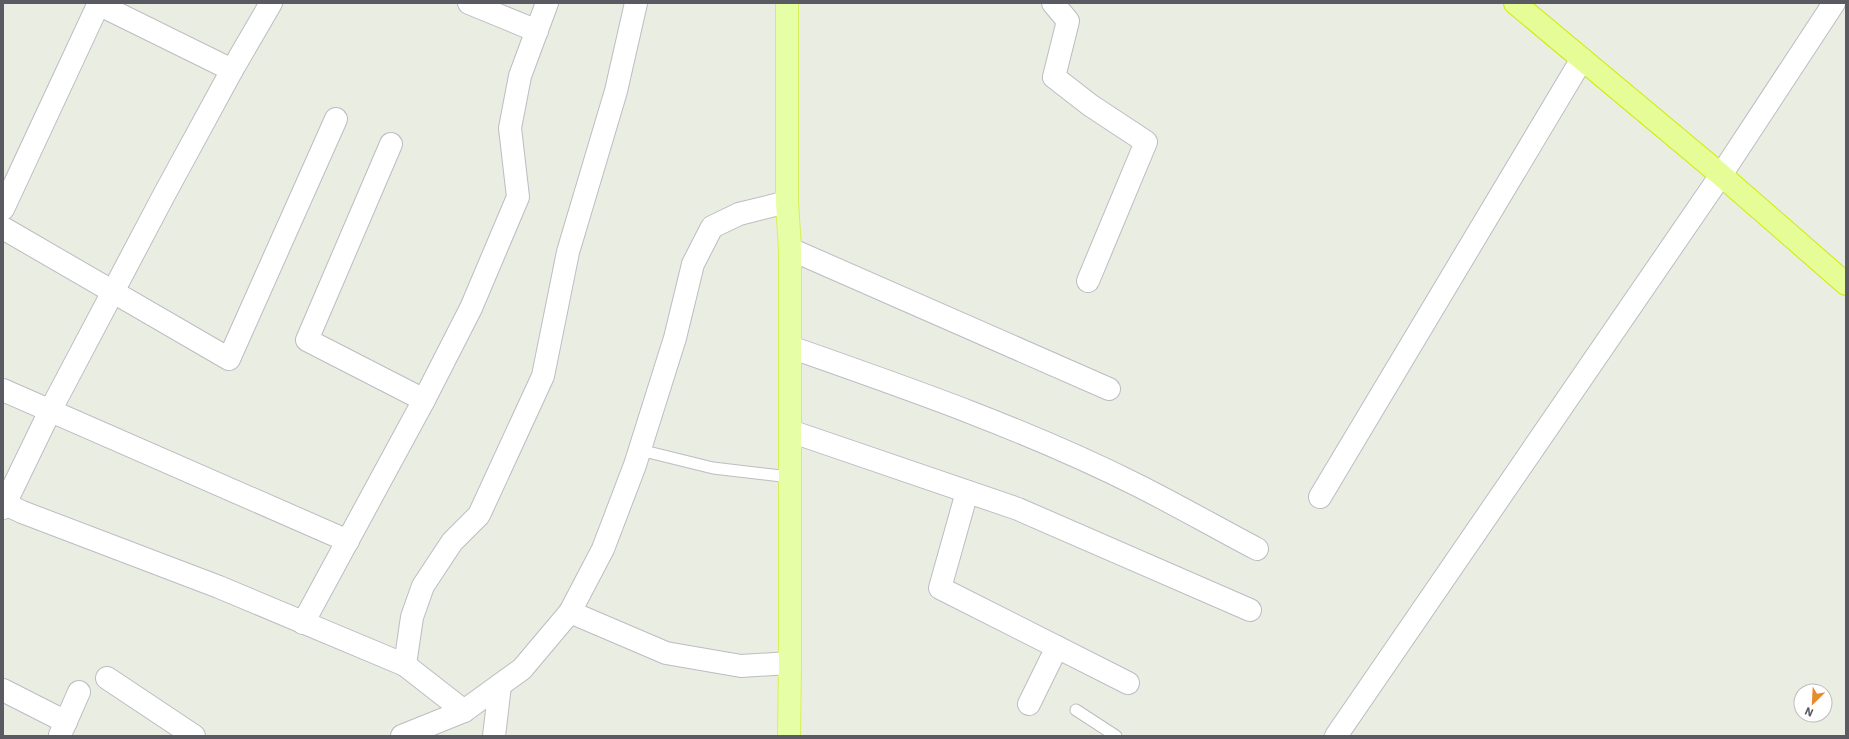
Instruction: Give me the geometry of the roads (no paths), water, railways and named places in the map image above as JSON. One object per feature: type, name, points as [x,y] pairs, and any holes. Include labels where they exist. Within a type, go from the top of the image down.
[{"type":"highway","points":[[1515,3],[1721,175],[1846,284]]},
{"type":"main road","points":[[787,3],[786,202],[790,249],[790,663],[788,736]]},
{"type":"street","points":[[5,197],[98,3],[232,70]]},
{"type":"street","points":[[271,3],[232,70],[50,411],[4,505],[219,587],[406,665],[464,710]]},
{"type":"street","points":[[469,3],[537,31]]},
{"type":"street","points":[[303,623],[424,400],[471,308],[518,197],[510,128],[520,76],[547,3]]},
{"type":"street","points":[[406,665],[412,617],[423,586],[452,542],[479,515],[543,376],[568,252],[616,91],[636,3]]},
{"type":"street","points":[[1053,3],[1068,20],[1054,77],[1090,105],[1146,142],[1088,281]]},
{"type":"street","points":[[1336,736],[1721,175],[1834,3]]},
{"type":"street","points":[[1320,497],[1582,59]]},
{"type":"street","points":[[3,228],[229,359],[336,119]]},
{"type":"street","points":[[391,144],[307,340],[424,400]]},
{"type":"street","points":[[402,736],[464,710],[522,669],[570,612],[603,549],[640,450],[675,338],[693,264],[712,227],[739,214],[786,202]]},
{"type":"street","points":[[790,249],[1109,389]]},
{"type":"street","points":[[790,347],[906,388],[1024,434],[1136,485],[1257,549]]},
{"type":"street","points":[[3,390],[348,541]]},
{"type":"street","points":[[790,431],[1018,509],[1250,610]]},
{"type":"street","points":[[967,492],[940,588],[1128,683]]},
{"type":"street","points":[[570,612],[666,653],[741,666],[790,663]]},
{"type":"street","points":[[1029,704],[1057,647]]},
{"type":"street","points":[[106,678],[194,736]]},
{"type":"street","points":[[494,736],[500,685]]},
{"type":"street","points":[[3,690],[63,729],[79,692]]},
{"type":"lane","points":[[640,450],[713,468],[790,477]]},
{"type":"lane","points":[[1076,710],[1116,736]]}]
